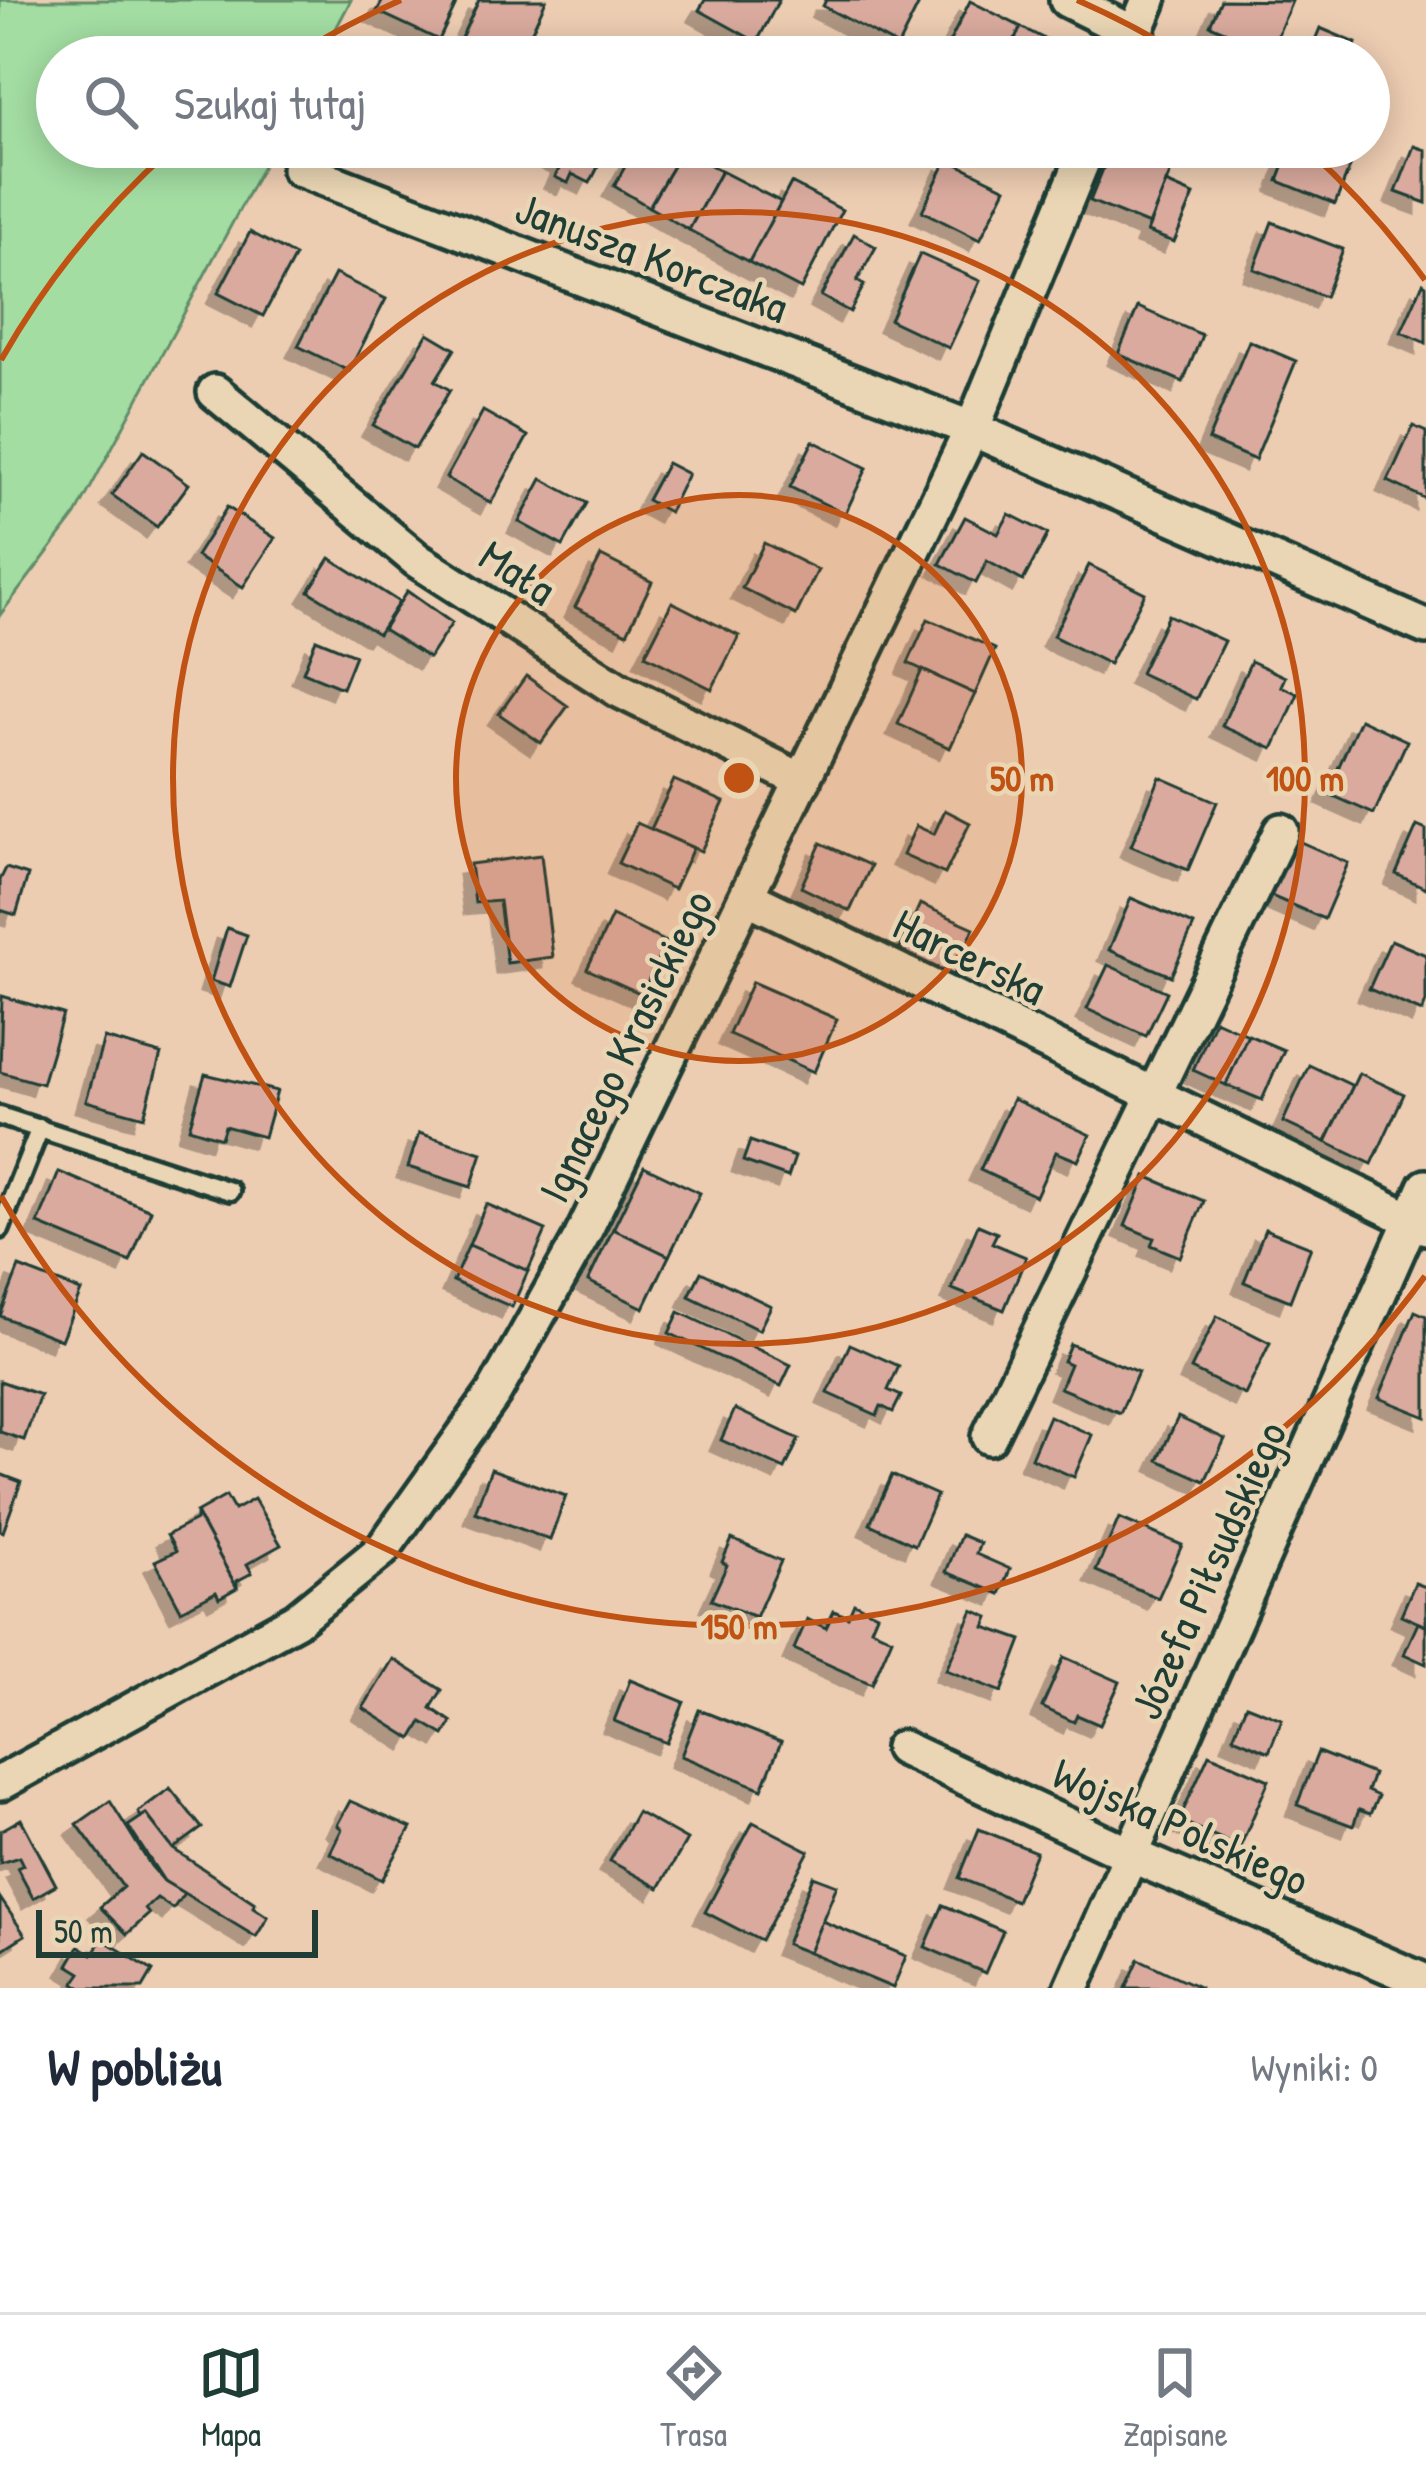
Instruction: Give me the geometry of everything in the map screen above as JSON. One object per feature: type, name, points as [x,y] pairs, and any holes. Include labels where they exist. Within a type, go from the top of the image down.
[{"type":"street","points":[[1067,0],[1116,36]]},
{"type":"street","points":[[1134,36],[1149,0]]},
{"type":"street","name":"Ignacego Krasickiego","points":[[0,1783],[296,1620],[382,1550],[494,1393],[581,1238],[972,429],[1079,168]]},
{"type":"street","name":"Janusza Korczaka","points":[[299,169],[972,429],[1426,627]]},
{"type":"street","name":"Mała","points":[[215,392],[417,560],[619,690],[803,781]]},
{"type":"street","points":[[988,1437],[1282,831]]},
{"type":"street","name":"Harcerska","points":[[747,897],[1419,1224]]},
{"type":"street","name":"Józefa Piłsudskiego","points":[[1072,1988],[1419,1224],[1426,1187]]},
{"type":"street","name":"Wojska Polskiego","points":[[902,1748],[1131,1855],[1426,1982]]},
{"type":"lane","points":[[0,1116],[230,1191]]},
{"type":"lane","points":[[0,1229],[40,1128]]},
{"type":"green space","points":[[0,0],[351,0],[332,36],[36,36],[36,168],[262,168],[76,515],[0,615]]},
{"type":"building","points":[[383,0],[458,0],[441,36],[430,36],[377,11]]},
{"type":"building","points":[[479,0],[546,0],[530,36],[462,36]]},
{"type":"building","points":[[705,0],[779,0],[760,36],[746,36],[699,10]]},
{"type":"building","points":[[826,0],[921,0],[903,36],[879,36],[823,6]]},
{"type":"building","points":[[1221,0],[1292,1],[1277,36],[1236,36],[1210,25]]},
{"type":"building","points":[[970,1],[1021,27],[1016,36],[952,36]]},
{"type":"building","points":[[1021,27],[1039,36],[1016,36]]},
{"type":"building","points":[[1320,28],[1339,36],[1317,36]]},
{"type":"building","points":[[1414,146],[1426,150],[1426,203],[1396,192]]},
{"type":"building","points":[[560,168],[598,168],[590,183],[572,174],[568,183],[555,177]]},
{"type":"building","points":[[624,168],[672,168],[649,207],[614,186]]},
{"type":"building","points":[[672,168],[721,171],[689,230],[649,207]]},
{"type":"building","points":[[943,168],[965,168],[1006,188],[980,240],[922,211]]},
{"type":"building","points":[[1103,168],[1172,168],[1149,225],[1090,201]]},
{"type":"building","points":[[1283,168],[1350,168],[1335,204],[1278,181]]},
{"type":"building","points":[[721,171],[781,202],[749,262],[689,230]]},
{"type":"building","points":[[791,183],[842,210],[801,289],[749,262]]},
{"type":"building","points":[[1166,183],[1194,195],[1174,242],[1147,232]]},
{"type":"building","points":[[1272,222],[1343,249],[1325,297],[1254,269]]},
{"type":"building","points":[[250,232],[295,256],[263,316],[218,293]]},
{"type":"building","points":[[854,234],[876,247],[857,281],[864,285],[850,312],[821,296]]},
{"type":"building","points":[[920,254],[980,281],[949,348],[890,320]]},
{"type":"building","points":[[335,274],[386,299],[349,371],[298,346]]},
{"type":"building","points":[[1423,283],[1426,285],[1426,343],[1401,332]]},
{"type":"building","points":[[1138,307],[1202,335],[1183,382],[1118,354]]},
{"type":"building","points":[[428,333],[455,349],[435,381],[450,390],[415,449],[373,425]]},
{"type":"building","points":[[1249,341],[1296,361],[1255,460],[1208,440]]},
{"type":"building","points":[[483,411],[528,436],[491,503],[446,478]]},
{"type":"building","points":[[1413,426],[1426,432],[1426,499],[1388,481]]},
{"type":"building","points":[[813,441],[867,468],[845,514],[790,487]]},
{"type":"building","points":[[143,451],[189,484],[157,527],[112,495]]},
{"type":"building","points":[[667,463],[688,474],[669,512],[647,500]]},
{"type":"building","points":[[542,479],[587,503],[563,546],[519,522]]},
{"type":"building","points":[[227,507],[275,538],[243,587],[196,556]]},
{"type":"building","points":[[1009,514],[1048,534],[1023,581],[987,561],[976,583],[940,564],[965,517],[998,534]]},
{"type":"building","points":[[764,543],[818,570],[796,615],[742,588]]},
{"type":"building","points":[[601,556],[652,582],[627,633],[575,607]]},
{"type":"building","points":[[330,558],[399,602],[378,634],[309,591]]},
{"type":"building","points":[[1089,565],[1145,593],[1109,664],[1053,636]]},
{"type":"building","points":[[407,591],[452,623],[429,658],[383,629]]},
{"type":"building","points":[[672,602],[739,636],[712,689],[645,655]]},
{"type":"building","points":[[1168,615],[1224,641],[1196,699],[1140,673]]},
{"type":"building","points":[[928,619],[995,649],[975,694],[908,663]]},
{"type":"building","points":[[316,639],[355,655],[342,688],[303,672]]},
{"type":"building","points":[[1251,661],[1285,677],[1281,686],[1298,694],[1273,749],[1222,726]]},
{"type":"building","points":[[922,670],[975,694],[950,748],[898,724]]},
{"type":"building","points":[[526,676],[568,706],[541,743],[499,714]]},
{"type":"building","points":[[1360,719],[1407,741],[1374,814],[1327,793]]},
{"type":"building","points":[[1160,777],[1217,802],[1188,870],[1131,846]]},
{"type":"building","points":[[674,780],[724,802],[701,851],[651,829]]},
{"type":"building","points":[[945,810],[970,823],[945,874],[903,855],[916,826],[934,834]]},
{"type":"building","points":[[637,823],[693,848],[674,889],[618,863]]},
{"type":"building","points":[[1417,826],[1426,830],[1426,888],[1396,874]]},
{"type":"building","points":[[1296,840],[1348,863],[1324,919],[1271,896]]},
{"type":"building","points":[[821,843],[871,866],[850,911],[801,887]]},
{"type":"building","points":[[541,855],[553,957],[507,963],[499,901],[475,903],[470,864]]},
{"type":"building","points":[[6,868],[28,875],[16,915],[0,910],[0,880]]},
{"type":"building","points":[[1131,898],[1194,925],[1171,976],[1109,950]]},
{"type":"building","points":[[920,904],[974,928],[954,975],[899,951]]},
{"type":"building","points":[[612,916],[666,942],[642,994],[587,969]]},
{"type":"building","points":[[227,928],[247,935],[230,987],[211,981]]},
{"type":"building","points":[[1391,940],[1426,955],[1422,1012],[1369,989]]},
{"type":"building","points":[[1108,965],[1167,992],[1146,1036],[1087,1009]]},
{"type":"building","points":[[752,982],[837,1019],[814,1072],[729,1034]]},
{"type":"building","points":[[2,996],[63,1014],[42,1084],[0,1072]]},
{"type":"building","points":[[1215,1020],[1248,1035],[1226,1085],[1193,1070]]},
{"type":"building","points":[[1248,1035],[1284,1050],[1262,1100],[1226,1085]]},
{"type":"building","points":[[104,1038],[161,1054],[144,1117],[86,1101]]},
{"type":"building","points":[[1309,1065],[1353,1086],[1326,1142],[1283,1122]]},
{"type":"building","points":[[1359,1073],[1404,1094],[1372,1164],[1326,1142]]},
{"type":"building","points":[[205,1074],[277,1091],[264,1137],[225,1126],[221,1138],[189,1128]]},
{"type":"building","points":[[1013,1099],[1090,1135],[1078,1161],[1056,1152],[1036,1196],[980,1170]]},
{"type":"building","points":[[419,1133],[482,1153],[471,1187],[408,1167]]},
{"type":"building","points":[[750,1141],[795,1157],[788,1177],[743,1161]]},
{"type":"building","points":[[644,1166],[700,1193],[669,1256],[613,1229]]},
{"type":"building","points":[[59,1172],[151,1210],[130,1262],[38,1224]]},
{"type":"building","points":[[1146,1176],[1204,1201],[1180,1257],[1151,1245],[1154,1238],[1125,1226]]},
{"type":"building","points":[[486,1204],[546,1230],[528,1271],[469,1245]]},
{"type":"building","points":[[978,1225],[997,1233],[992,1243],[1026,1257],[1004,1310],[952,1289]]},
{"type":"building","points":[[613,1229],[669,1256],[644,1308],[588,1281]]},
{"type":"building","points":[[1265,1229],[1311,1247],[1290,1301],[1244,1282]]},
{"type":"building","points":[[469,1245],[528,1271],[512,1307],[453,1281]]},
{"type":"building","points":[[19,1267],[81,1291],[61,1340],[0,1316]]},
{"type":"building","points":[[701,1272],[771,1306],[759,1330],[689,1296]]},
{"type":"building","points":[[1415,1311],[1426,1316],[1426,1417],[1379,1398]]},
{"type":"building","points":[[679,1312],[791,1365],[781,1386],[669,1333]]},
{"type":"building","points":[[1217,1316],[1270,1343],[1245,1395],[1191,1369]]},
{"type":"building","points":[[850,1344],[899,1366],[888,1390],[901,1396],[893,1412],[881,1406],[877,1415],[828,1393]]},
{"type":"building","points":[[1070,1344],[1138,1372],[1120,1413],[1060,1388],[1070,1364],[1063,1361]]},
{"type":"building","points":[[0,1381],[40,1395],[24,1440],[0,1432]]},
{"type":"building","points":[[735,1409],[799,1439],[785,1469],[721,1440]]},
{"type":"building","points":[[1049,1416],[1092,1435],[1074,1477],[1031,1458]]},
{"type":"building","points":[[1178,1417],[1225,1439],[1205,1481],[1158,1460]]},
{"type":"building","points":[[491,1469],[566,1496],[550,1540],[475,1512]]},
{"type":"building","points":[[0,1474],[21,1482],[3,1532],[0,1531]]},
{"type":"building","points":[[892,1475],[937,1495],[915,1545],[870,1524]]},
{"type":"building","points":[[226,1496],[234,1510],[254,1499],[281,1545],[247,1564],[252,1573],[237,1581],[237,1588],[196,1513]]},
{"type":"building","points":[[196,1513],[237,1588],[219,1598],[216,1592],[181,1610],[155,1561],[176,1551],[167,1535],[196,1520]]},
{"type":"building","points":[[1119,1518],[1182,1545],[1158,1598],[1096,1571]]},
{"type":"building","points":[[961,1535],[980,1543],[976,1554],[1010,1569],[1000,1594],[946,1572]]},
{"type":"building","points":[[732,1539],[781,1561],[756,1617],[711,1600],[727,1565],[722,1562]]},
{"type":"building","points":[[1415,1583],[1426,1587],[1426,1626],[1401,1615]]},
{"type":"building","points":[[854,1603],[877,1614],[871,1628],[892,1638],[872,1684],[794,1649],[807,1619],[826,1628],[834,1611],[848,1617]]},
{"type":"building","points":[[973,1610],[989,1617],[985,1627],[1022,1640],[1002,1692],[946,1670]]},
{"type":"building","points":[[1418,1623],[1426,1626],[1426,1664],[1404,1654]]},
{"type":"building","points":[[1064,1657],[1120,1682],[1100,1725],[1077,1715],[1074,1722],[1042,1707]]},
{"type":"building","points":[[393,1659],[442,1690],[431,1708],[452,1722],[444,1735],[422,1722],[412,1739],[363,1708]]},
{"type":"building","points":[[630,1680],[684,1702],[667,1743],[614,1721]]},
{"type":"building","points":[[1246,1705],[1282,1719],[1269,1752],[1233,1737]]},
{"type":"building","points":[[699,1710],[781,1742],[762,1789],[681,1756]]},
{"type":"building","points":[[1318,1752],[1373,1774],[1367,1791],[1378,1796],[1370,1814],[1359,1810],[1353,1826],[1297,1805]]},
{"type":"building","points":[[1209,1754],[1269,1780],[1240,1847],[1179,1820]]},
{"type":"building","points":[[170,1788],[202,1828],[173,1849],[146,1814],[141,1817],[138,1812]]},
{"type":"building","points":[[110,1801],[151,1866],[184,1893],[173,1909],[157,1898],[145,1909],[149,1914],[127,1934],[100,1907],[123,1887],[77,1824]]},
{"type":"building","points":[[350,1801],[411,1828],[382,1880],[330,1853]]},
{"type":"building","points":[[637,1812],[687,1840],[659,1888],[610,1861]]},
{"type":"building","points":[[146,1814],[173,1849],[255,1903],[253,1907],[268,1917],[256,1937],[164,1881],[128,1826]]},
{"type":"building","points":[[21,1819],[56,1885],[33,1898],[17,1868],[23,1865],[19,1857],[0,1863],[0,1831]]},
{"type":"building","points":[[753,1822],[809,1851],[761,1941],[705,1912]]},
{"type":"building","points":[[979,1829],[1036,1852],[1016,1901],[959,1878]]},
{"type":"building","points":[[813,1876],[837,1885],[809,1953],[786,1944]]},
{"type":"building","points":[[0,1898],[25,1935],[0,1951]]},
{"type":"building","points":[[943,1905],[1003,1931],[985,1973],[925,1947]]},
{"type":"building","points":[[822,1921],[906,1956],[893,1988],[809,1953]]},
{"type":"building","points":[[102,1939],[153,1971],[143,1988],[82,1988],[74,1983],[81,1973],[68,1965],[79,1946],[92,1954]]},
{"type":"building","points":[[1139,1959],[1166,1972],[1201,1988],[1126,1988]]}]
